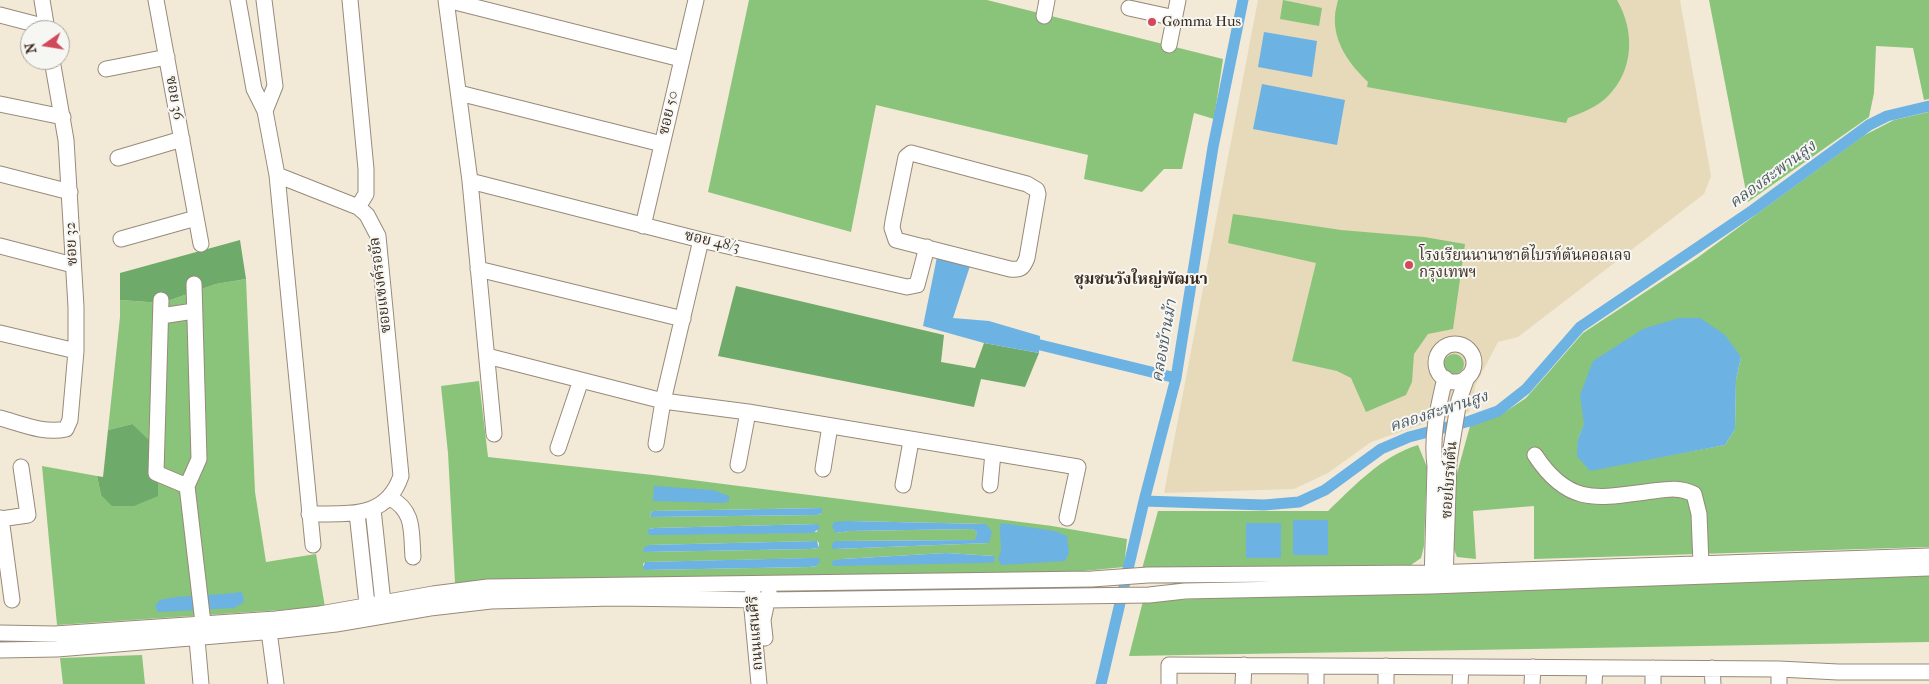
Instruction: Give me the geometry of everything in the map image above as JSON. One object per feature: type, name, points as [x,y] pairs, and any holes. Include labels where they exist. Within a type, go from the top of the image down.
[{"type":"street","points":[[42,0],[46,20]]},
{"type":"street","name":"ซอย 36","points":[[156,0],[201,244]]},
{"type":"street","points":[[238,0],[254,89],[266,111],[278,175],[312,545]]},
{"type":"street","points":[[264,0],[276,86],[266,111]]},
{"type":"street","points":[[278,175],[358,206],[366,194],[366,168],[350,0]]},
{"type":"street","points":[[494,434],[470,181],[446,0],[681,59]]},
{"type":"street","name":"ซอย 50","points":[[643,226],[696,0]]},
{"type":"street","points":[[1044,16],[1047,0]]},
{"type":"street","points":[[1169,45],[1178,0]]},
{"type":"street","points":[[1128,8],[1175,18]]},
{"type":"street","points":[[0,15],[20,21]]},
{"type":"street","name":"ซอย 36","points":[[106,69],[167,57]]},
{"type":"street","name":"ซอย 32","points":[[0,418],[45,431],[66,429],[70,420],[76,351],[74,265],[63,118],[54,70]]},
{"type":"street","points":[[459,93],[662,144]]},
{"type":"street","points":[[0,104],[63,118]]},
{"type":"street","name":"ซอย 36","points":[[118,158],[182,139]]},
{"type":"street","points":[[916,153],[1027,184],[1037,190],[1038,194],[1027,258],[1020,269],[1010,269],[927,248],[896,240],[892,228],[908,154],[916,153]]},
{"type":"street","points":[[0,174],[70,192]]},
{"type":"street","name":"ซอย 48/3","points":[[470,181],[643,226],[907,288],[917,285],[927,248]]},
{"type":"street","name":"ซอยแซงค์รอยัล","points":[[309,514],[357,513],[374,509],[390,498],[401,476],[378,236],[367,215],[358,206]]},
{"type":"street","points":[[121,239],[196,218]]},
{"type":"street","points":[[656,444],[701,240]]},
{"type":"street","points":[[0,246],[74,265]]},
{"type":"street","points":[[478,269],[683,319]]},
{"type":"street","points":[[194,284],[199,459],[187,486],[201,684]]},
{"type":"street","points":[[161,300],[156,473],[187,486]]},
{"type":"street","points":[[161,316],[194,311]]},
{"type":"street","points":[[0,333],[76,351]]},
{"type":"street","name":"ซอยไบรท์ตัน","points":[[1439,579],[1442,464],[1456,420],[1459,400],[1473,366],[1473,357],[1467,348],[1456,344],[1445,347],[1437,356],[1436,368],[1445,378],[1437,411],[1433,448],[1442,464]]},
{"type":"street","points":[[487,356],[664,401],[748,412],[1078,467],[1067,518]]},
{"type":"street","points":[[1445,378],[1455,382],[1467,377]]},
{"type":"street","points":[[558,448],[581,380]]},
{"type":"street","points":[[738,464],[748,412]]},
{"type":"street","points":[[823,469],[830,426]]},
{"type":"street","points":[[903,485],[911,440]]},
{"type":"street","points":[[990,485],[994,453]]},
{"type":"street","points":[[1535,455],[1546,471],[1560,485],[1570,491],[1584,495],[1607,497],[1673,488],[1685,489],[1694,494],[1698,514],[1701,564]]},
{"type":"street","points":[[12,600],[0,518],[28,515],[21,467]]},
{"type":"street","points":[[390,498],[397,501],[410,517],[413,557]]},
{"type":"street","points":[[374,509],[384,609]]},
{"type":"street","points":[[357,513],[368,612]]},
{"type":"street","points":[[632,591],[759,599],[1149,595],[1185,591],[1701,564],[1929,556]]},
{"type":"street","points":[[0,633],[55,634],[198,628],[269,631],[384,609],[430,608],[490,601],[754,582],[773,584],[1082,579],[1148,575],[1439,579],[1929,568]]},
{"type":"street","name":"ถนนแสนศิริ","points":[[754,582],[763,620],[770,684]]},
{"type":"street","name":"ถนนแสนศิริ","points":[[759,684],[759,599],[773,584]]},
{"type":"street","points":[[0,650],[57,649],[198,628],[320,614],[368,612]]},
{"type":"street","points":[[269,631],[276,684]]},
{"type":"street","points":[[1169,684],[1169,665],[1712,668],[1779,676],[1838,678],[1899,678],[1929,672]]},
{"type":"street","points":[[1243,684],[1244,665]]},
{"type":"street","points":[[1316,666],[1316,684]]},
{"type":"street","points":[[1386,666],[1386,684]]},
{"type":"street","points":[[1460,684],[1461,667]]},
{"type":"street","points":[[1532,684],[1533,667]]},
{"type":"street","points":[[1594,684],[1595,668]]},
{"type":"street","points":[[1653,668],[1653,684]]},
{"type":"street","points":[[1712,668],[1712,684]]},
{"type":"shaded area","name":"โรงเรียนนานาชาติไบรท์ตันคอลเลจ กรุงเทพฯ","points":[[1258,0],[1680,0],[1711,176],[1704,194],[1518,337],[1498,342],[1476,384],[1469,412],[1429,422],[1371,442],[1328,473],[1294,489],[1164,493]]},
{"type":"green space","points":[[749,0],[987,0],[1223,59],[1214,119],[1194,113],[1182,169],[1164,169],[1142,192],[1084,179],[1088,155],[876,105],[851,232],[708,192]]},
{"type":"green space","points":[[1283,0],[1322,8],[1319,26],[1280,19]]},
{"type":"green space","points":[[1338,0],[1617,0],[1627,24],[1629,50],[1627,62],[1617,86],[1604,100],[1584,112],[1568,118],[1566,123],[1367,87],[1368,82],[1349,61],[1337,35],[1335,16]]},
{"type":"green space","points":[[1709,0],[1929,0],[1929,99],[1924,100],[1913,48],[1876,46],[1874,93],[1869,117],[1748,202]]},
{"type":"green space","points":[[1929,112],[1929,547],[1534,559],[1534,506],[1473,511],[1476,559],[1457,557],[1453,547],[1456,477],[1470,426],[1505,412],[1526,398],[1583,333],[1697,258],[1863,136],[1894,120]],"holes":[[[1741,357],[1736,380],[1735,429],[1725,445],[1590,470],[1578,439],[1584,425]]]},
{"type":"green space","points":[[1233,214],[1341,230],[1424,237],[1465,244],[1453,329],[1428,334],[1414,354],[1412,382],[1406,395],[1366,412],[1351,378],[1337,371],[1292,361],[1316,263],[1228,243]]},
{"type":"green space","points":[[240,240],[246,279],[216,284],[162,303],[120,300],[120,273]]},
{"type":"green space","points":[[246,279],[255,492],[266,562],[316,554],[325,607],[57,625],[42,466],[97,476],[101,495],[132,424],[108,430],[120,317],[120,300],[162,303],[216,284]]},
{"type":"green space","points":[[736,286],[944,335],[941,362],[975,368],[984,343],[1039,353],[1025,387],[981,379],[974,407],[718,356]]},
{"type":"green space","points":[[1454,354],[1461,357],[1464,364],[1461,371],[1454,374],[1447,371],[1444,364],[1447,357]]},
{"type":"green space","points":[[479,381],[488,457],[653,475],[1052,526],[1127,539],[1124,567],[1073,572],[477,581],[455,583],[448,453],[441,386]],"holes":[[[821,508],[822,513],[817,515],[651,517],[650,514],[653,511]],[[849,521],[986,524],[989,543],[835,549],[835,541],[976,540],[977,532],[972,529],[849,531],[836,533]],[[818,524],[817,532],[649,529],[654,528]],[[817,541],[819,548],[643,552],[648,545]],[[946,553],[995,556],[833,565],[842,559]],[[819,558],[816,566],[810,567],[645,570],[643,564],[645,562]]]},
{"type":"green space","points":[[132,424],[151,442],[158,473],[158,496],[134,506],[112,506],[101,495],[97,476],[103,477],[108,430]]},
{"type":"green space","points":[[1418,445],[1427,467],[1424,546],[1421,558],[1411,565],[1142,569],[1158,511],[1328,511],[1370,472],[1393,456]]},
{"type":"green space","points":[[1929,573],[1929,642],[1129,656],[1143,601],[1830,575]]},
{"type":"green space","points":[[142,655],[145,684],[63,684],[60,658]]},
{"type":"water","points":[[1264,32],[1317,41],[1312,77],[1258,67]]},
{"type":"water","points":[[1262,84],[1345,100],[1337,145],[1253,129]]},
{"type":"water","points":[[937,257],[970,266],[953,318],[989,321],[1040,336],[1039,353],[984,343],[923,326]]},
{"type":"water","points":[[1679,318],[1700,318],[1725,335],[1741,357],[1736,380],[1735,429],[1725,445],[1590,471],[1577,456],[1578,439],[1584,424],[1580,395],[1593,361],[1643,329]]},
{"type":"water","points":[[654,486],[713,490],[729,496],[729,501],[723,503],[653,501]]},
{"type":"water","points":[[822,508],[822,513],[817,515],[651,517],[650,514],[653,511]]},
{"type":"water","points":[[1293,520],[1328,520],[1328,555],[1293,555]]},
{"type":"water","points":[[834,522],[986,524],[992,532],[989,543],[832,548],[832,544],[835,541],[975,540],[977,532],[972,529],[849,531],[836,533],[832,527]]},
{"type":"water","points":[[1001,523],[1055,531],[1067,536],[1069,553],[1065,561],[1001,565],[998,559],[1001,550]]},
{"type":"water","points":[[1246,523],[1281,523],[1281,558],[1246,558]]},
{"type":"water","points":[[818,524],[820,528],[813,533],[650,535],[647,533],[649,529],[654,528]]},
{"type":"water","points":[[817,541],[819,548],[810,549],[643,552],[644,548],[648,545]]},
{"type":"water","points":[[946,553],[995,556],[994,562],[982,563],[833,566],[832,561],[842,559]]},
{"type":"water","points":[[819,558],[820,562],[816,566],[810,567],[645,570],[643,568],[645,562]]},
{"type":"water","points":[[242,592],[244,602],[234,608],[158,612],[155,606],[160,600],[170,598]]},
{"type":"waterway","name":"คลองบ้านม้า","points":[[1101,684],[1144,501],[1176,378],[1213,147],[1243,0]]},
{"type":"waterway","name":"คลองสะพานสูง","points":[[1144,501],[1264,505],[1299,502],[1325,490],[1381,449],[1409,437],[1470,421],[1498,411],[1526,389],[1580,327],[1753,210],[1869,125],[1887,116],[1929,106]]},
{"type":"waterway","points":[[1024,341],[1176,378]]},
{"type":"place","name":"Gømma Hus","points":[[1152,22]]},
{"type":"place","name":"โรงเรียนนานาชาติไบรท์ตันคอลเลจ กรุงเทพฯ","points":[[1409,265]]},
{"type":"district","name":"ชุมชนวังใหญ่พัฒนา","points":[[1141,280]]}]
